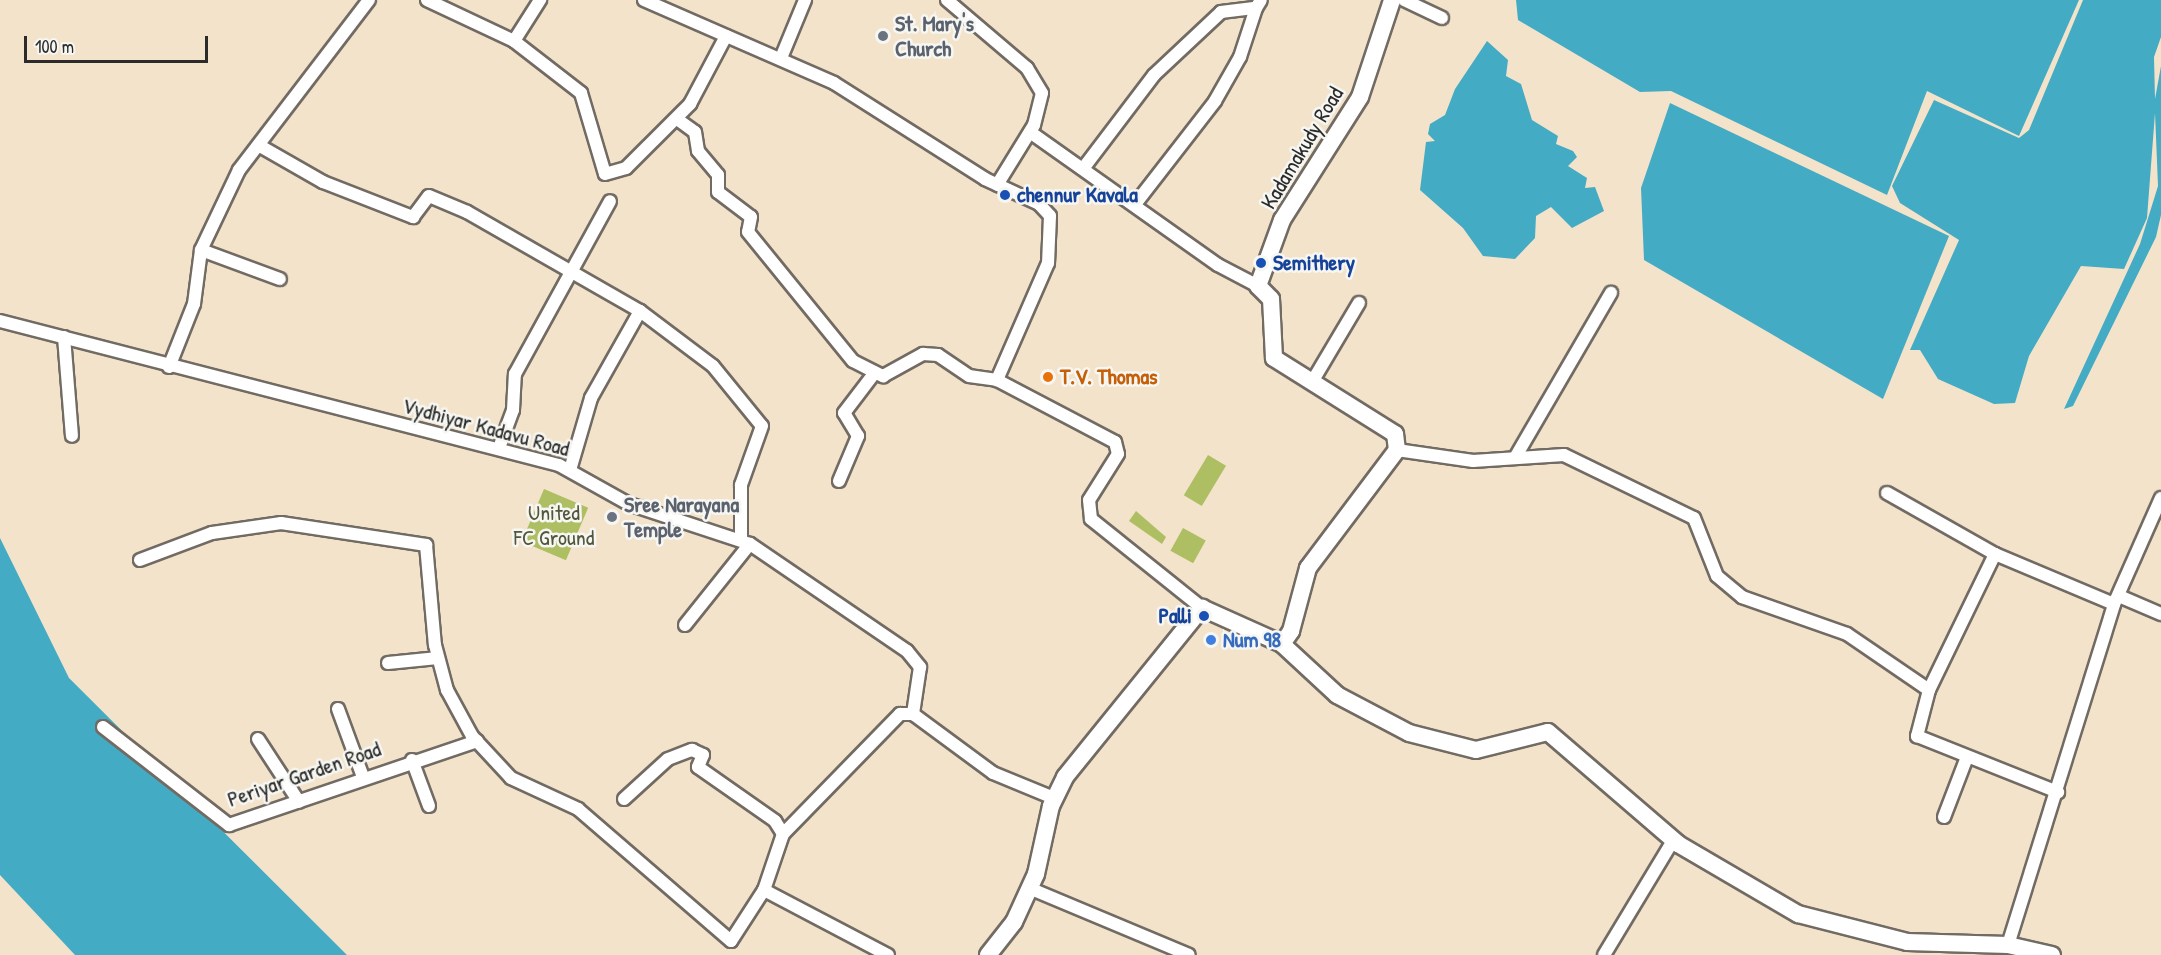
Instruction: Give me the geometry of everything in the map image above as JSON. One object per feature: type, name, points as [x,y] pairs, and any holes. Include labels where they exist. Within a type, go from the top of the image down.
[{"type":"street","points":[[169,367],[194,304],[201,250],[239,170],[260,146],[369,0]]},
{"type":"street","points":[[427,0],[514,41],[581,93],[605,174],[626,168],[678,118],[726,36]]},
{"type":"street","points":[[514,41],[540,0]]},
{"type":"street","points":[[644,0],[834,83],[997,185],[1039,204],[1050,216],[1051,235],[1048,263],[998,380]]},
{"type":"street","points":[[781,58],[805,0]]},
{"type":"street","points":[[946,0],[1027,68],[1042,93],[1030,132],[997,185]]},
{"type":"street","name":"Kadamakudy Road","points":[[1258,286],[1282,220],[1360,97],[1392,0]]},
{"type":"street","points":[[1404,0],[1442,18]]},
{"type":"street","points":[[1085,166],[1154,75],[1221,12],[1259,4]]},
{"type":"street","points":[[1136,203],[1215,101],[1240,57],[1259,4]]},
{"type":"street","points":[[678,118],[695,132],[698,151],[718,175],[718,192],[751,217],[748,232],[776,261],[834,343],[873,375]]},
{"type":"street","points":[[1030,132],[1085,166],[1218,266],[1258,286],[1271,299],[1274,358],[1395,434],[1397,450],[1308,568],[1291,631],[1282,644]]},
{"type":"street","points":[[260,146],[323,182],[413,217],[429,196],[640,311],[713,366],[762,426],[741,485],[746,542],[684,625]]},
{"type":"street","points":[[499,448],[513,410],[515,374],[574,274],[610,201]]},
{"type":"street","points":[[201,250],[280,279]]},
{"type":"street","points":[[1516,456],[1611,293]]},
{"type":"street","points":[[1312,382],[1359,303]]},
{"type":"street","points":[[570,470],[591,398],[640,311]]},
{"type":"street","name":"Vydhiyar Kadavu Road","points":[[0,321],[169,367],[499,448],[570,470],[629,504],[746,542],[907,651],[920,667],[913,714]]},
{"type":"street","points":[[64,337],[72,436]]},
{"type":"street","points":[[839,481],[858,436],[844,412],[873,375],[900,370],[930,355],[969,376],[998,380],[1115,441],[1118,454],[1089,500],[1091,519],[1202,608],[1282,644],[1337,696],[1437,743],[1476,750],[1548,732],[1674,839],[1798,915],[1907,942],[2008,945],[2052,955]]},
{"type":"street","points":[[1397,450],[1473,461],[1516,456],[1564,455],[1694,518],[1717,576],[1742,597],[1847,634],[1929,690]]},
{"type":"street","points":[[1887,493],[1995,554],[2161,614]]},
{"type":"street","points":[[2008,945],[2117,600],[2161,498]]},
{"type":"street","points":[[140,560],[212,533],[281,523],[426,545],[438,658],[447,690],[477,741],[511,778],[578,809],[731,941],[764,890],[783,834],[900,714],[913,714],[993,772],[1056,799]]},
{"type":"street","points":[[1995,554],[1929,690],[1917,736],[2058,792]]},
{"type":"street","points":[[988,955],[1014,922],[1029,888],[1056,799],[1077,758],[1202,608]]},
{"type":"street","points":[[388,663],[438,658]]},
{"type":"street","points":[[338,709],[363,777]]},
{"type":"street","name":"Periyar Garden Road","points":[[103,727],[229,825],[412,760],[477,741]]},
{"type":"street","points":[[258,739],[298,802]]},
{"type":"street","points":[[624,799],[668,759],[692,750],[704,754],[698,767],[775,821],[783,834]]},
{"type":"street","points":[[1944,817],[1967,757]]},
{"type":"street","points":[[412,760],[429,806]]},
{"type":"street","points":[[1604,955],[1674,839]]},
{"type":"street","points":[[1029,888],[1189,955]]},
{"type":"street","points":[[764,890],[888,955]]},
{"type":"green space","points":[[1208,455],[1226,466],[1202,506],[1184,495]]},
{"type":"green space","name":"United FC Ground","points":[[544,489],[588,508],[566,560],[522,541]]},
{"type":"green space","points":[[1136,511],[1166,537],[1162,544],[1129,521]]},
{"type":"green space","points":[[1183,528],[1206,541],[1193,563],[1170,551]]},
{"type":"water","points":[[1516,0],[2079,0],[2019,136],[1927,91],[1887,195],[1671,91],[1640,92],[1518,20]]},
{"type":"water","points":[[2083,0],[2161,0],[2161,37],[2154,57],[2155,99],[2161,66],[2161,215],[2156,237],[2073,406],[2064,409],[2140,244],[2158,186],[2155,113],[2147,218],[2124,269],[2081,266],[2029,356],[2015,403],[1994,404],[1938,379],[1920,350],[1910,350],[1959,240],[1900,203],[1892,186],[1934,100],[2019,138],[2029,130]]},
{"type":"water","points":[[1487,41],[1508,60],[1506,76],[1521,84],[1532,120],[1558,136],[1556,144],[1573,151],[1577,157],[1568,166],[1587,178],[1585,188],[1595,187],[1604,211],[1572,228],[1551,207],[1536,216],[1535,238],[1515,259],[1483,256],[1463,228],[1420,190],[1426,142],[1435,141],[1428,134],[1430,124],[1445,115],[1455,89]]},
{"type":"water","points":[[1670,103],[1949,236],[1883,399],[1644,260],[1641,188]]},
{"type":"water","points":[[0,538],[69,678],[347,955],[75,955],[0,875]]},
{"type":"place","name":"St. Mary's Church","points":[[883,36]]},
{"type":"place","name":"chennur Kavala","points":[[1005,195]]},
{"type":"place","name":"Semithery","points":[[1261,263]]},
{"type":"place","name":"T.V. Thomas","points":[[1048,377]]},
{"type":"place","name":"Sree Narayana Temple","points":[[612,517]]},
{"type":"place","name":"Palli","points":[[1204,616]]},
{"type":"place","name":"Num 98","points":[[1211,640]]}]
